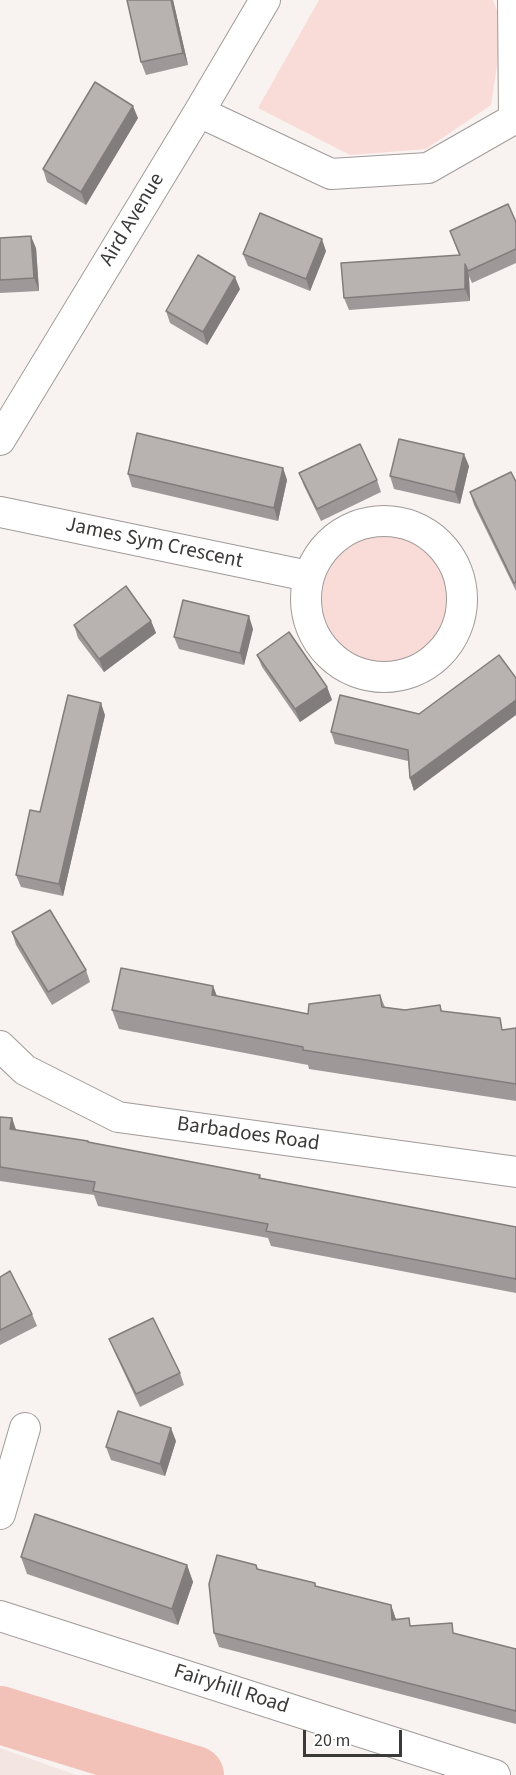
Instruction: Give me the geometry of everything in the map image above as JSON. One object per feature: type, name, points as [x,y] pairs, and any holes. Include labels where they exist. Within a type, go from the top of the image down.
[{"type":"street","name":"Aird Avenue","points":[[0,440],[265,0]]},
{"type":"street","points":[[199,112],[331,174],[428,168],[515,120],[513,0]]},
{"type":"street","name":"James Sym Crescent","points":[[0,512],[308,576]]},
{"type":"street","points":[[394,520],[421,529],[444,547],[460,575],[463,612],[445,650],[420,670],[392,678],[363,676],[333,660],[315,638],[305,605],[308,576],[321,552],[338,535],[365,522],[394,520]]},
{"type":"street","name":"Barbadoes Road","points":[[0,1046],[25,1070],[118,1117],[516,1172]]},
{"type":"street","points":[[0,1514],[25,1428]]},
{"type":"street","name":"Fairyhill Road","points":[[0,1616],[495,1775]]},
{"type":"shaded area","points":[[319,0],[493,0],[503,26],[491,105],[426,149],[350,155],[258,108]]},
{"type":"shaded area","points":[[386,535],[411,539],[432,553],[446,574],[450,599],[446,624],[432,645],[411,659],[386,663],[361,659],[340,645],[326,624],[322,599],[326,574],[340,553],[361,539]]},
{"type":"shaded area","points":[[0,1748],[76,1775],[0,1775]]},
{"type":"building","points":[[127,0],[171,0],[183,53],[141,62]]},
{"type":"building","points":[[95,82],[133,106],[81,192],[43,169]]},
{"type":"building","points":[[508,204],[516,222],[516,249],[468,271],[465,264],[465,289],[344,298],[341,263],[460,255],[450,231]]},
{"type":"building","points":[[260,213],[322,239],[306,279],[243,254]]},
{"type":"building","points":[[31,236],[34,278],[0,280],[0,238]]},
{"type":"building","points":[[198,255],[235,277],[203,332],[166,311]]},
{"type":"building","points":[[137,433],[283,468],[274,508],[128,474]]},
{"type":"building","points":[[399,439],[464,454],[455,492],[390,476]]},
{"type":"building","points":[[360,444],[377,480],[317,509],[299,473]]},
{"type":"building","points":[[511,472],[516,482],[516,582],[514,583],[470,492]]},
{"type":"building","points":[[126,586],[151,621],[99,659],[74,625]]},
{"type":"building","points":[[183,600],[249,616],[240,653],[174,637]]},
{"type":"building","points":[[289,632],[327,687],[295,709],[257,655]]},
{"type":"building","points":[[499,655],[516,678],[516,700],[410,778],[408,750],[331,732],[340,695],[419,714]]},
{"type":"building","points":[[68,695],[101,703],[59,884],[16,875],[30,810],[40,812]]},
{"type":"building","points":[[50,910],[86,970],[48,992],[12,932]]},
{"type":"building","points":[[121,968],[213,986],[212,995],[308,1014],[309,1004],[380,995],[382,1007],[405,1010],[440,1005],[441,1011],[500,1018],[502,1030],[516,1028],[516,1084],[303,1050],[303,1047],[112,1010]]},
{"type":"building","points":[[0,1117],[12,1118],[10,1129],[88,1141],[260,1175],[259,1178],[516,1227],[516,1279],[266,1231],[268,1224],[93,1191],[95,1182],[0,1167]]},
{"type":"building","points":[[10,1271],[32,1314],[0,1330],[0,1277]]},
{"type":"building","points":[[153,1318],[180,1373],[136,1394],[109,1339]]},
{"type":"building","points":[[118,1411],[171,1428],[160,1464],[106,1447]]},
{"type":"building","points":[[35,1514],[187,1565],[172,1609],[21,1557]]},
{"type":"building","points":[[217,1555],[256,1565],[257,1569],[315,1583],[315,1586],[391,1605],[392,1620],[409,1618],[410,1626],[452,1623],[453,1633],[516,1649],[516,1711],[214,1633],[209,1584]]},
{"type":"waterway","points":[[0,1715],[195,1775]]}]
